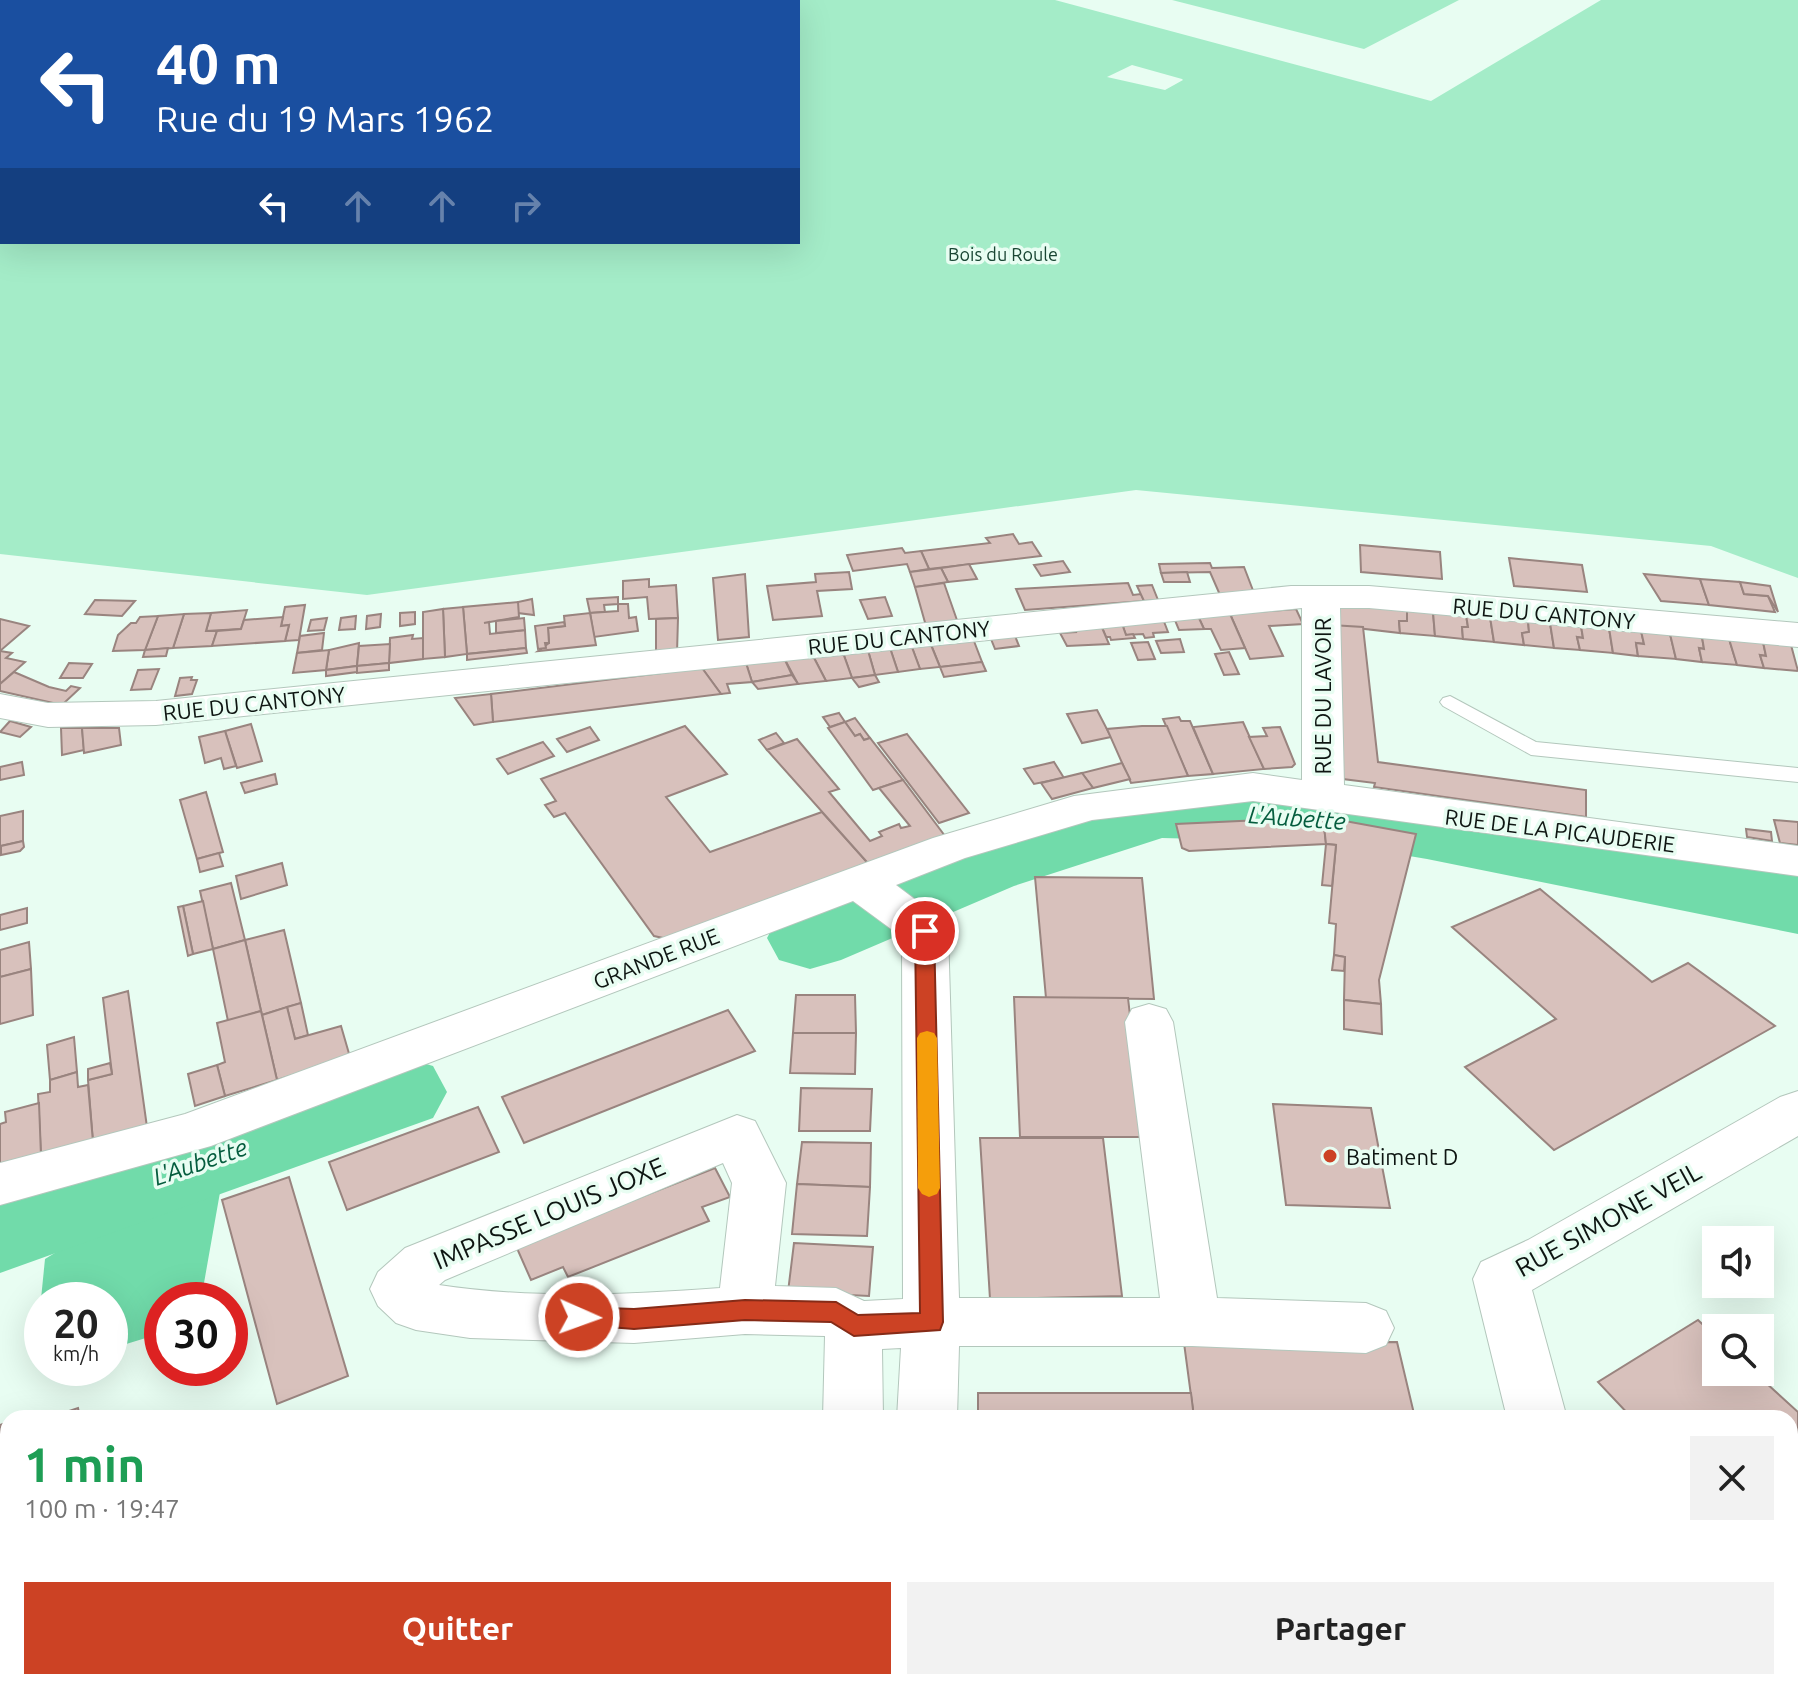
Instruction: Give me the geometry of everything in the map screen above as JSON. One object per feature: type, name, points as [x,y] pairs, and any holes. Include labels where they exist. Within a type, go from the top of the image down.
[{"type":"street","name":"RUE DU CANTONY","points":[[0,706],[48,715],[156,713],[1291,597],[1369,597],[1798,635]]},
{"type":"street","name":"RUE DU LAVOIR","points":[[1321,597],[1323,795]]},
{"type":"street","name":"GRANDE RUE","points":[[0,1184],[193,1132],[865,888],[949,848],[1089,806],[1221,807],[1253,787],[1323,795]]},
{"type":"street","name":"RUE DE LA PICAUDERIE","points":[[1323,795],[1412,810],[1798,861]]},
{"type":"street","points":[[865,888],[925,931],[931,1322],[927,1410]]},
{"type":"street","points":[[1149,1022],[1192,1322]]},
{"type":"street","name":"RUE SIMONE VEIL","points":[[1535,1410],[1501,1279],[1547,1256],[1798,1111]]},
{"type":"street","name":"IMPASSE LOUIS JOXE","points":[[745,1310],[759,1183],[737,1135],[425,1264],[398,1289],[416,1306],[470,1314],[634,1319],[745,1310],[836,1312],[854,1326],[931,1322],[1192,1322],[1366,1328]]},
{"type":"street","points":[[853,1410],[854,1326]]},
{"type":"lane","points":[[1450,702],[1531,748],[1798,775]]},
{"type":"green space","name":"Bois du Roule","points":[[800,0],[1055,0],[1431,101],[1601,0],[1798,0],[1798,578],[1711,546],[1136,490],[367,595],[0,554],[0,244],[800,244]],"holes":[[[1132,65],[1182,79],[1165,90],[1107,77]]]},
{"type":"green space","points":[[1172,0],[1459,0],[1364,49]]},
{"type":"shaded area","points":[[222,1181],[204,1282],[144,1282],[144,1339],[128,1343],[128,1282],[43,1282],[45,1259],[94,1229]]},
{"type":"building","points":[[1013,534],[1019,544],[1032,542],[1041,556],[929,569],[921,551],[990,543],[986,538]]},
{"type":"building","points":[[1360,545],[1440,552],[1442,579],[1361,572]]},
{"type":"building","points":[[902,548],[905,553],[921,551],[929,569],[910,572],[907,564],[853,571],[847,555]]},
{"type":"building","points":[[1509,558],[1582,565],[1587,592],[1514,586]]},
{"type":"building","points":[[1063,561],[1070,572],[1041,576],[1034,565]]},
{"type":"building","points":[[1210,563],[1212,568],[1244,567],[1254,593],[1220,595],[1210,572],[1161,573],[1159,564]]},
{"type":"building","points":[[969,564],[977,579],[948,582],[941,568]]},
{"type":"building","points":[[941,568],[948,582],[915,587],[910,572]]},
{"type":"building","points":[[849,572],[852,589],[817,591],[822,616],[773,620],[767,586],[816,582],[815,574]]},
{"type":"building","points":[[1187,572],[1190,582],[1164,582],[1161,573]]},
{"type":"building","points":[[745,574],[749,637],[718,640],[713,578]]},
{"type":"building","points":[[1644,574],[1700,579],[1709,605],[1661,601]]},
{"type":"building","points":[[649,579],[649,587],[676,585],[678,618],[649,619],[647,597],[623,599],[623,581]]},
{"type":"building","points":[[1700,579],[1740,582],[1744,594],[1768,596],[1775,612],[1709,605]]},
{"type":"building","points":[[1740,582],[1770,586],[1778,612],[1768,596],[1744,594]]},
{"type":"building","points":[[944,583],[958,623],[926,626],[915,587]]},
{"type":"building","points":[[1128,583],[1133,595],[1141,594],[1144,601],[1025,610],[1016,589]]},
{"type":"building","points":[[1152,585],[1158,600],[1144,601],[1137,586]]},
{"type":"building","points":[[618,597],[618,604],[604,605],[605,612],[590,613],[587,599]]},
{"type":"building","points":[[885,597],[892,616],[868,619],[860,600]]},
{"type":"building","points":[[532,599],[534,615],[518,613],[518,602]]},
{"type":"building","points":[[95,600],[135,601],[122,616],[85,614]]},
{"type":"building","points":[[518,602],[519,617],[489,622],[490,634],[525,630],[526,648],[467,654],[463,607]]},
{"type":"building","points":[[618,604],[628,604],[629,618],[636,617],[638,631],[594,637],[590,613],[618,611]]},
{"type":"building","points":[[1348,604],[1407,609],[1407,621],[1399,621],[1400,633],[1331,625],[1330,613]]},
{"type":"building","points":[[305,605],[299,640],[285,641],[289,625],[281,626],[285,607]]},
{"type":"building","points":[[463,607],[467,654],[445,657],[443,609]]},
{"type":"building","points":[[443,609],[445,657],[423,659],[423,612]]},
{"type":"building","points":[[1296,609],[1303,624],[1269,626],[1283,656],[1250,659],[1230,614]]},
{"type":"building","points":[[1407,609],[1433,612],[1435,636],[1400,633],[1399,621],[1407,621]]},
{"type":"building","points":[[247,610],[241,629],[206,631],[211,613]]},
{"type":"building","points":[[415,612],[415,624],[400,626],[400,613]]},
{"type":"building","points":[[1433,612],[1466,615],[1468,627],[1462,627],[1463,639],[1435,636]]},
{"type":"building","points":[[211,613],[206,631],[217,631],[212,646],[173,648],[184,614]]},
{"type":"building","points":[[590,613],[596,645],[538,651],[549,643],[548,628],[565,626],[564,616]]},
{"type":"building","points":[[184,614],[173,648],[145,650],[158,616]]},
{"type":"building","points":[[381,614],[380,627],[366,629],[367,616]]},
{"type":"building","points":[[1230,614],[1245,648],[1221,650],[1211,629],[1204,629],[1198,616]]},
{"type":"building","points":[[1466,615],[1490,617],[1494,642],[1463,639],[1462,627],[1468,627]]},
{"type":"building","points":[[158,616],[145,650],[113,651],[118,635],[131,623],[136,623],[140,617]]},
{"type":"building","points":[[356,616],[355,629],[339,630],[341,618]]},
{"type":"building","points":[[1198,616],[1204,629],[1179,630],[1174,618]]},
{"type":"building","points":[[283,617],[281,626],[289,625],[285,641],[212,646],[217,631],[241,629],[244,620]]},
{"type":"building","points":[[1490,617],[1528,621],[1529,632],[1522,633],[1524,645],[1494,642]]},
{"type":"building","points":[[327,618],[324,630],[308,631],[311,620]]},
{"type":"building","points":[[524,618],[525,630],[496,633],[496,621]]},
{"type":"building","points":[[678,618],[677,653],[656,655],[656,619]]},
{"type":"building","points":[[0,619],[29,626],[0,651]]},
{"type":"building","points":[[1163,619],[1168,632],[1153,633],[1154,637],[1145,638],[1143,634],[1126,635],[1121,621]]},
{"type":"building","points":[[1121,621],[1126,635],[1133,634],[1135,638],[1111,640],[1106,637],[1100,623]]},
{"type":"building","points":[[1528,621],[1550,623],[1554,648],[1524,645],[1522,633],[1529,632]]},
{"type":"building","points":[[564,622],[565,626],[548,628],[549,643],[545,643],[546,648],[538,649],[535,626]]},
{"type":"building","points":[[1100,623],[1109,644],[1067,646],[1060,633],[1076,632],[1074,625]]},
{"type":"building","points":[[1550,623],[1581,626],[1583,638],[1577,637],[1580,650],[1554,648]]},
{"type":"building","points":[[1331,625],[1363,627],[1378,762],[1586,790],[1586,817],[1374,787],[1375,783],[1343,779]]},
{"type":"building","points":[[1581,626],[1609,628],[1613,653],[1580,650],[1577,637],[1583,638]]},
{"type":"building","points":[[1609,628],[1641,631],[1644,644],[1636,643],[1638,656],[1613,653]]},
{"type":"building","points":[[1013,631],[1019,646],[995,649],[989,634]]},
{"type":"building","points":[[1641,631],[1670,634],[1676,659],[1638,656],[1636,643],[1644,644]]},
{"type":"building","points":[[324,633],[322,650],[297,653],[300,636]]},
{"type":"building","points":[[1670,634],[1702,637],[1704,649],[1699,648],[1702,662],[1676,659]]},
{"type":"building","points":[[413,635],[412,639],[423,638],[423,659],[389,663],[390,638]]},
{"type":"building","points":[[972,636],[982,662],[940,667],[929,640]]},
{"type":"building","points":[[1702,637],[1729,639],[1737,665],[1702,662],[1699,648],[1704,649]]},
{"type":"building","points":[[1180,639],[1184,652],[1161,653],[1156,641]]},
{"type":"building","points":[[1729,639],[1763,642],[1766,656],[1760,655],[1764,668],[1737,665]]},
{"type":"building","points":[[929,640],[940,667],[920,669],[910,642]]},
{"type":"building","points":[[910,642],[920,669],[898,672],[889,645]]},
{"type":"building","points":[[1148,642],[1155,659],[1138,660],[1131,643]]},
{"type":"building","points":[[1763,642],[1791,645],[1798,671],[1764,668],[1760,655],[1766,656]]},
{"type":"building","points":[[359,643],[357,666],[326,670],[329,650]]},
{"type":"building","points":[[390,644],[389,663],[357,666],[359,646]]},
{"type":"building","points":[[889,645],[898,672],[875,675],[867,647]]},
{"type":"building","points":[[867,647],[875,675],[852,678],[842,650]]},
{"type":"building","points":[[168,648],[166,656],[143,657],[145,650]]},
{"type":"building","points":[[526,648],[527,653],[467,660],[467,654]]},
{"type":"building","points":[[329,650],[326,670],[293,673],[297,653]]},
{"type":"building","points":[[842,650],[852,678],[826,681],[812,654]]},
{"type":"building","points":[[0,651],[12,653],[6,658],[25,662],[0,684]]},
{"type":"building","points":[[1229,652],[1239,674],[1224,675],[1215,654]]},
{"type":"building","points":[[812,654],[826,681],[798,684],[784,658]]},
{"type":"building","points":[[784,658],[792,675],[752,682],[746,663]]},
{"type":"building","points":[[982,662],[986,671],[944,677],[940,667]]},
{"type":"building","points":[[69,663],[92,664],[83,678],[60,678]]},
{"type":"building","points":[[389,663],[389,670],[357,673],[357,666]]},
{"type":"building","points":[[746,663],[752,682],[727,684],[730,693],[721,694],[702,668]]},
{"type":"building","points":[[357,666],[357,672],[326,676],[326,670]]},
{"type":"building","points":[[702,668],[721,694],[493,722],[491,694]]},
{"type":"building","points":[[159,669],[151,689],[131,690],[138,670]]},
{"type":"building","points":[[14,672],[49,687],[66,691],[71,686],[80,688],[62,705],[0,691],[0,684]]},
{"type":"building","points":[[792,675],[798,684],[758,689],[752,682]]},
{"type":"building","points":[[875,675],[879,682],[859,687],[852,678]]},
{"type":"building","points":[[192,677],[191,680],[197,680],[192,694],[175,696],[180,678]]},
{"type":"building","points":[[491,694],[493,722],[474,725],[455,698]]},
{"type":"building","points":[[1097,710],[1111,737],[1082,743],[1067,714]]},
{"type":"building","points":[[839,713],[845,722],[830,727],[823,717]]},
{"type":"building","points":[[1179,717],[1181,721],[1190,721],[1213,774],[1188,776],[1163,719]]},
{"type":"building","points":[[855,718],[870,738],[864,740],[860,734],[855,736],[845,722]]},
{"type":"building","points":[[10,721],[31,727],[20,737],[0,732]]},
{"type":"building","points":[[845,722],[855,736],[860,734],[864,740],[870,738],[903,780],[873,790],[828,728]]},
{"type":"building","points":[[1243,722],[1264,769],[1213,774],[1193,727]]},
{"type":"building","points":[[251,724],[262,761],[237,768],[225,731]]},
{"type":"building","points":[[685,726],[727,774],[666,797],[710,852],[822,812],[874,870],[677,941],[654,936],[565,813],[554,817],[545,805],[556,801],[541,779]]},
{"type":"building","points":[[1167,726],[1188,776],[1131,783],[1107,729]]},
{"type":"building","points":[[590,727],[599,740],[567,752],[557,739]]},
{"type":"building","points":[[1280,727],[1295,764],[1292,767],[1264,769],[1249,737],[1267,736],[1263,728]]},
{"type":"building","points":[[61,728],[82,728],[84,750],[62,755]]},
{"type":"building","points":[[82,728],[119,728],[121,745],[84,753]]},
{"type":"building","points":[[225,731],[236,766],[224,769],[221,758],[205,763],[199,737]]},
{"type":"building","points":[[776,733],[784,743],[767,750],[759,740]]},
{"type":"building","points":[[907,734],[969,813],[939,823],[878,743]]},
{"type":"building","points":[[797,739],[839,789],[829,792],[870,841],[882,836],[879,832],[899,824],[901,828],[910,826],[879,788],[903,780],[948,840],[874,870],[767,750]]},
{"type":"building","points":[[543,742],[554,756],[508,774],[497,759]]},
{"type":"building","points":[[22,762],[24,775],[0,780],[0,767]]},
{"type":"building","points":[[1054,762],[1064,778],[1034,784],[1024,769]]},
{"type":"building","points":[[1122,763],[1130,779],[1093,788],[1082,773]]},
{"type":"building","points":[[1082,773],[1093,788],[1052,799],[1041,783]]},
{"type":"building","points":[[275,774],[277,784],[245,793],[241,783]]},
{"type":"building","points":[[206,792],[223,852],[197,859],[180,800]]},
{"type":"building","points":[[23,811],[23,841],[0,846],[0,816]]},
{"type":"building","points":[[1323,817],[1326,844],[1189,851],[1182,848],[1176,824]]},
{"type":"building","points":[[1323,817],[1416,834],[1379,980],[1381,1004],[1344,1000],[1345,957],[1334,955],[1336,924],[1329,923],[1336,845],[1326,844]]},
{"type":"building","points":[[1774,820],[1798,822],[1798,845],[1780,843]]},
{"type":"building","points":[[1746,829],[1771,832],[1772,841],[1747,837]]},
{"type":"building","points":[[23,841],[24,847],[20,851],[1,855],[1,846]]},
{"type":"building","points":[[1326,844],[1336,845],[1332,886],[1322,885]]},
{"type":"building","points":[[219,853],[223,866],[200,872],[197,859]]},
{"type":"building","points":[[282,863],[287,885],[241,899],[236,876]]},
{"type":"building","points":[[1035,877],[1142,878],[1154,999],[1046,998]]},
{"type":"building","points":[[231,883],[245,940],[213,949],[200,891]]},
{"type":"building","points":[[1540,889],[1652,982],[1688,963],[1775,1026],[1554,1150],[1465,1067],[1556,1019],[1452,927]]},
{"type":"building","points":[[203,901],[213,949],[193,954],[183,906]]},
{"type":"building","points":[[183,906],[193,954],[188,956],[178,907]]},
{"type":"building","points":[[27,908],[27,923],[0,930],[0,915]]},
{"type":"building","points":[[284,930],[301,1003],[262,1015],[245,940]]},
{"type":"building","points":[[245,940],[261,1011],[228,1021],[213,949]]},
{"type":"building","points":[[29,942],[31,969],[0,977],[0,950]]},
{"type":"building","points":[[1334,955],[1345,957],[1344,971],[1332,970]]},
{"type":"building","points":[[31,969],[33,1015],[0,1024],[0,977]]},
{"type":"building","points":[[128,991],[147,1127],[93,1142],[88,1080],[112,1074],[103,998]]},
{"type":"building","points":[[796,995],[855,995],[856,1033],[793,1033]]},
{"type":"building","points":[[1014,997],[1128,998],[1144,1137],[1020,1137]]},
{"type":"building","points":[[1344,1000],[1381,1004],[1382,1034],[1344,1029]]},
{"type":"building","points":[[301,1003],[308,1035],[295,1039],[287,1007]]},
{"type":"building","points":[[287,1007],[295,1039],[341,1026],[350,1057],[277,1080],[262,1015]]},
{"type":"building","points":[[728,1010],[755,1051],[524,1143],[502,1097]]},
{"type":"building","points":[[261,1011],[277,1080],[225,1096],[217,1065],[225,1062],[217,1023]]},
{"type":"building","points":[[793,1033],[856,1033],[855,1074],[790,1073]]},
{"type":"building","points":[[74,1037],[77,1072],[50,1080],[47,1045]]},
{"type":"building","points":[[110,1063],[112,1074],[88,1080],[88,1069]]},
{"type":"building","points":[[217,1065],[225,1096],[195,1106],[188,1074]]},
{"type":"building","points":[[77,1072],[78,1087],[88,1085],[93,1142],[41,1156],[38,1094],[50,1092],[50,1080]]},
{"type":"building","points":[[801,1088],[872,1089],[870,1131],[799,1131]]},
{"type":"building","points":[[39,1103],[41,1156],[0,1167],[0,1124],[6,1122],[5,1112]]},
{"type":"building","name":"Batiment D","points":[[1273,1104],[1371,1108],[1390,1208],[1286,1205]]},
{"type":"building","points":[[478,1107],[499,1152],[347,1210],[329,1162]]},
{"type":"building","points":[[980,1138],[1103,1138],[1122,1296],[990,1299]]},
{"type":"building","points":[[802,1142],[871,1143],[870,1187],[797,1184]]},
{"type":"building","points":[[715,1168],[730,1197],[702,1207],[709,1221],[568,1277],[563,1267],[531,1280],[516,1246]]},
{"type":"building","points":[[289,1177],[348,1376],[277,1404],[248,1296],[248,1282],[244,1282],[222,1200]]},
{"type":"building","points":[[797,1184],[870,1187],[867,1236],[792,1234]]},
{"type":"building","points":[[794,1243],[873,1247],[869,1296],[788,1292]]},
{"type":"building","points":[[1698,1320],[1702,1324],[1702,1386],[1769,1386],[1796,1410],[1624,1410],[1598,1382]]},
{"type":"building","points":[[1397,1342],[1413,1410],[1193,1410],[1184,1343]]},
{"type":"building","points":[[978,1393],[1191,1393],[1193,1410],[978,1410]]},
{"type":"waterway","name":"L'Aubette","points":[[810,938],[985,866],[1158,812],[1326,816],[1427,832],[1798,905]]},
{"type":"waterway","name":"L'Aubette","points":[[0,1231],[400,1092]]},
{"type":"slow traffic","points":[[927,1038],[929,1188]]},
{"type":"place","name":"Batiment D","points":[[1330,1156]]},
{"type":"route","points":[[579,1317],[634,1319],[745,1310],[836,1312],[854,1326],[931,1322],[925,931]]}]
